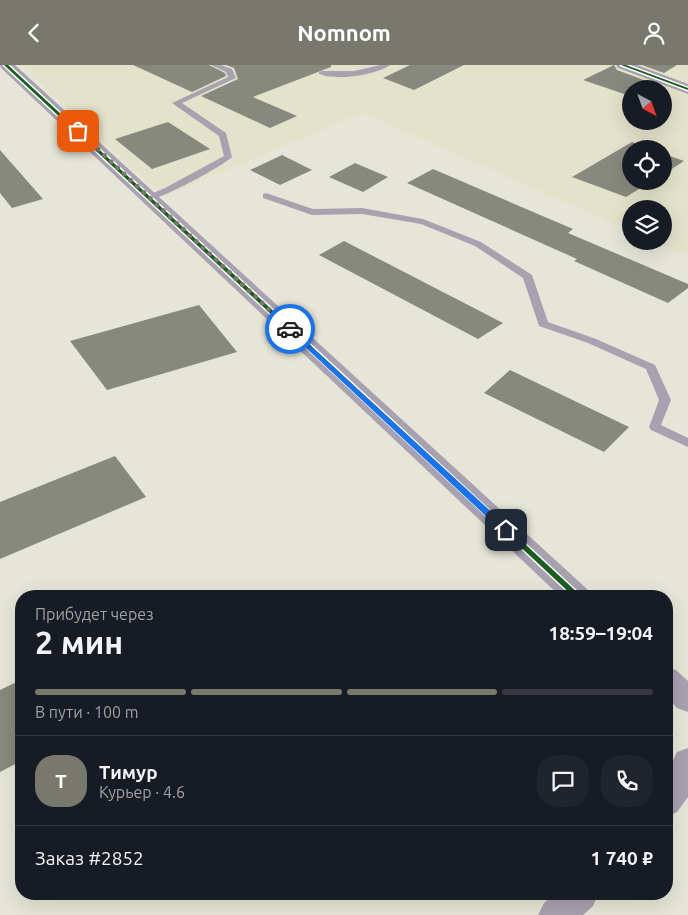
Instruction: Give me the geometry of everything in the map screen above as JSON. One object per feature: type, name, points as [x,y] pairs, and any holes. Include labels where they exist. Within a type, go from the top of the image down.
[{"type":"street","points":[[6,65],[572,590]]},
{"type":"street","points":[[623,65],[688,89]]},
{"type":"street","points":[[673,685],[688,699]]},
{"type":"street","points":[[673,792],[688,762]]},
{"type":"street","points":[[556,915],[575,900]]},
{"type":"lane","points":[[149,198],[168,190],[228,157],[223,135],[176,103],[232,77],[229,71],[215,65]]},
{"type":"lane","points":[[322,73],[344,75],[373,71],[386,65]]},
{"type":"lane","points":[[266,196],[312,211],[362,211],[423,222],[478,244],[528,277],[543,324],[592,341],[651,367],[665,400],[655,427],[688,443]]},
{"type":"shaded area","points":[[20,65],[688,65],[688,256],[672,249],[672,200],[622,200],[622,227],[362,113],[164,197]]},
{"type":"building","points":[[133,65],[209,65],[225,73],[226,76],[192,92]]},
{"type":"building","points":[[226,65],[331,65],[331,67],[253,97],[297,116],[270,128],[201,96],[238,79],[234,68]]},
{"type":"building","points":[[410,65],[464,65],[414,90],[383,78]]},
{"type":"building","points":[[614,65],[617,70],[644,80],[622,80],[622,93],[583,80]]},
{"type":"building","points":[[642,65],[677,65],[664,73]]},
{"type":"building","points":[[168,122],[210,149],[152,169],[115,139]]},
{"type":"building","points":[[622,148],[622,190],[637,190],[626,197],[572,177]]},
{"type":"building","points":[[0,150],[43,199],[12,208],[0,193]]},
{"type":"building","points":[[282,155],[312,170],[280,185],[250,170]]},
{"type":"building","points":[[672,157],[684,161],[672,169]]},
{"type":"building","points":[[355,163],[388,177],[363,192],[329,177]]},
{"type":"building","points":[[433,169],[573,229],[568,233],[688,284],[688,288],[668,303],[574,261],[577,259],[407,183]]},
{"type":"building","points":[[344,241],[503,323],[478,339],[319,255]]},
{"type":"building","points":[[199,305],[237,352],[107,390],[70,341]]},
{"type":"building","points":[[510,370],[629,427],[604,452],[484,393]]},
{"type":"building","points":[[115,456],[146,497],[0,559],[0,502]]},
{"type":"building","points":[[15,683],[15,764],[0,772],[0,690]]},
{"type":"cycle path","points":[[6,65],[571,590]]},
{"type":"cycle path","points":[[623,65],[688,89]]},
{"type":"way so far","points":[[78,131],[290,329]]},
{"type":"route","points":[[290,329],[506,530]]}]
